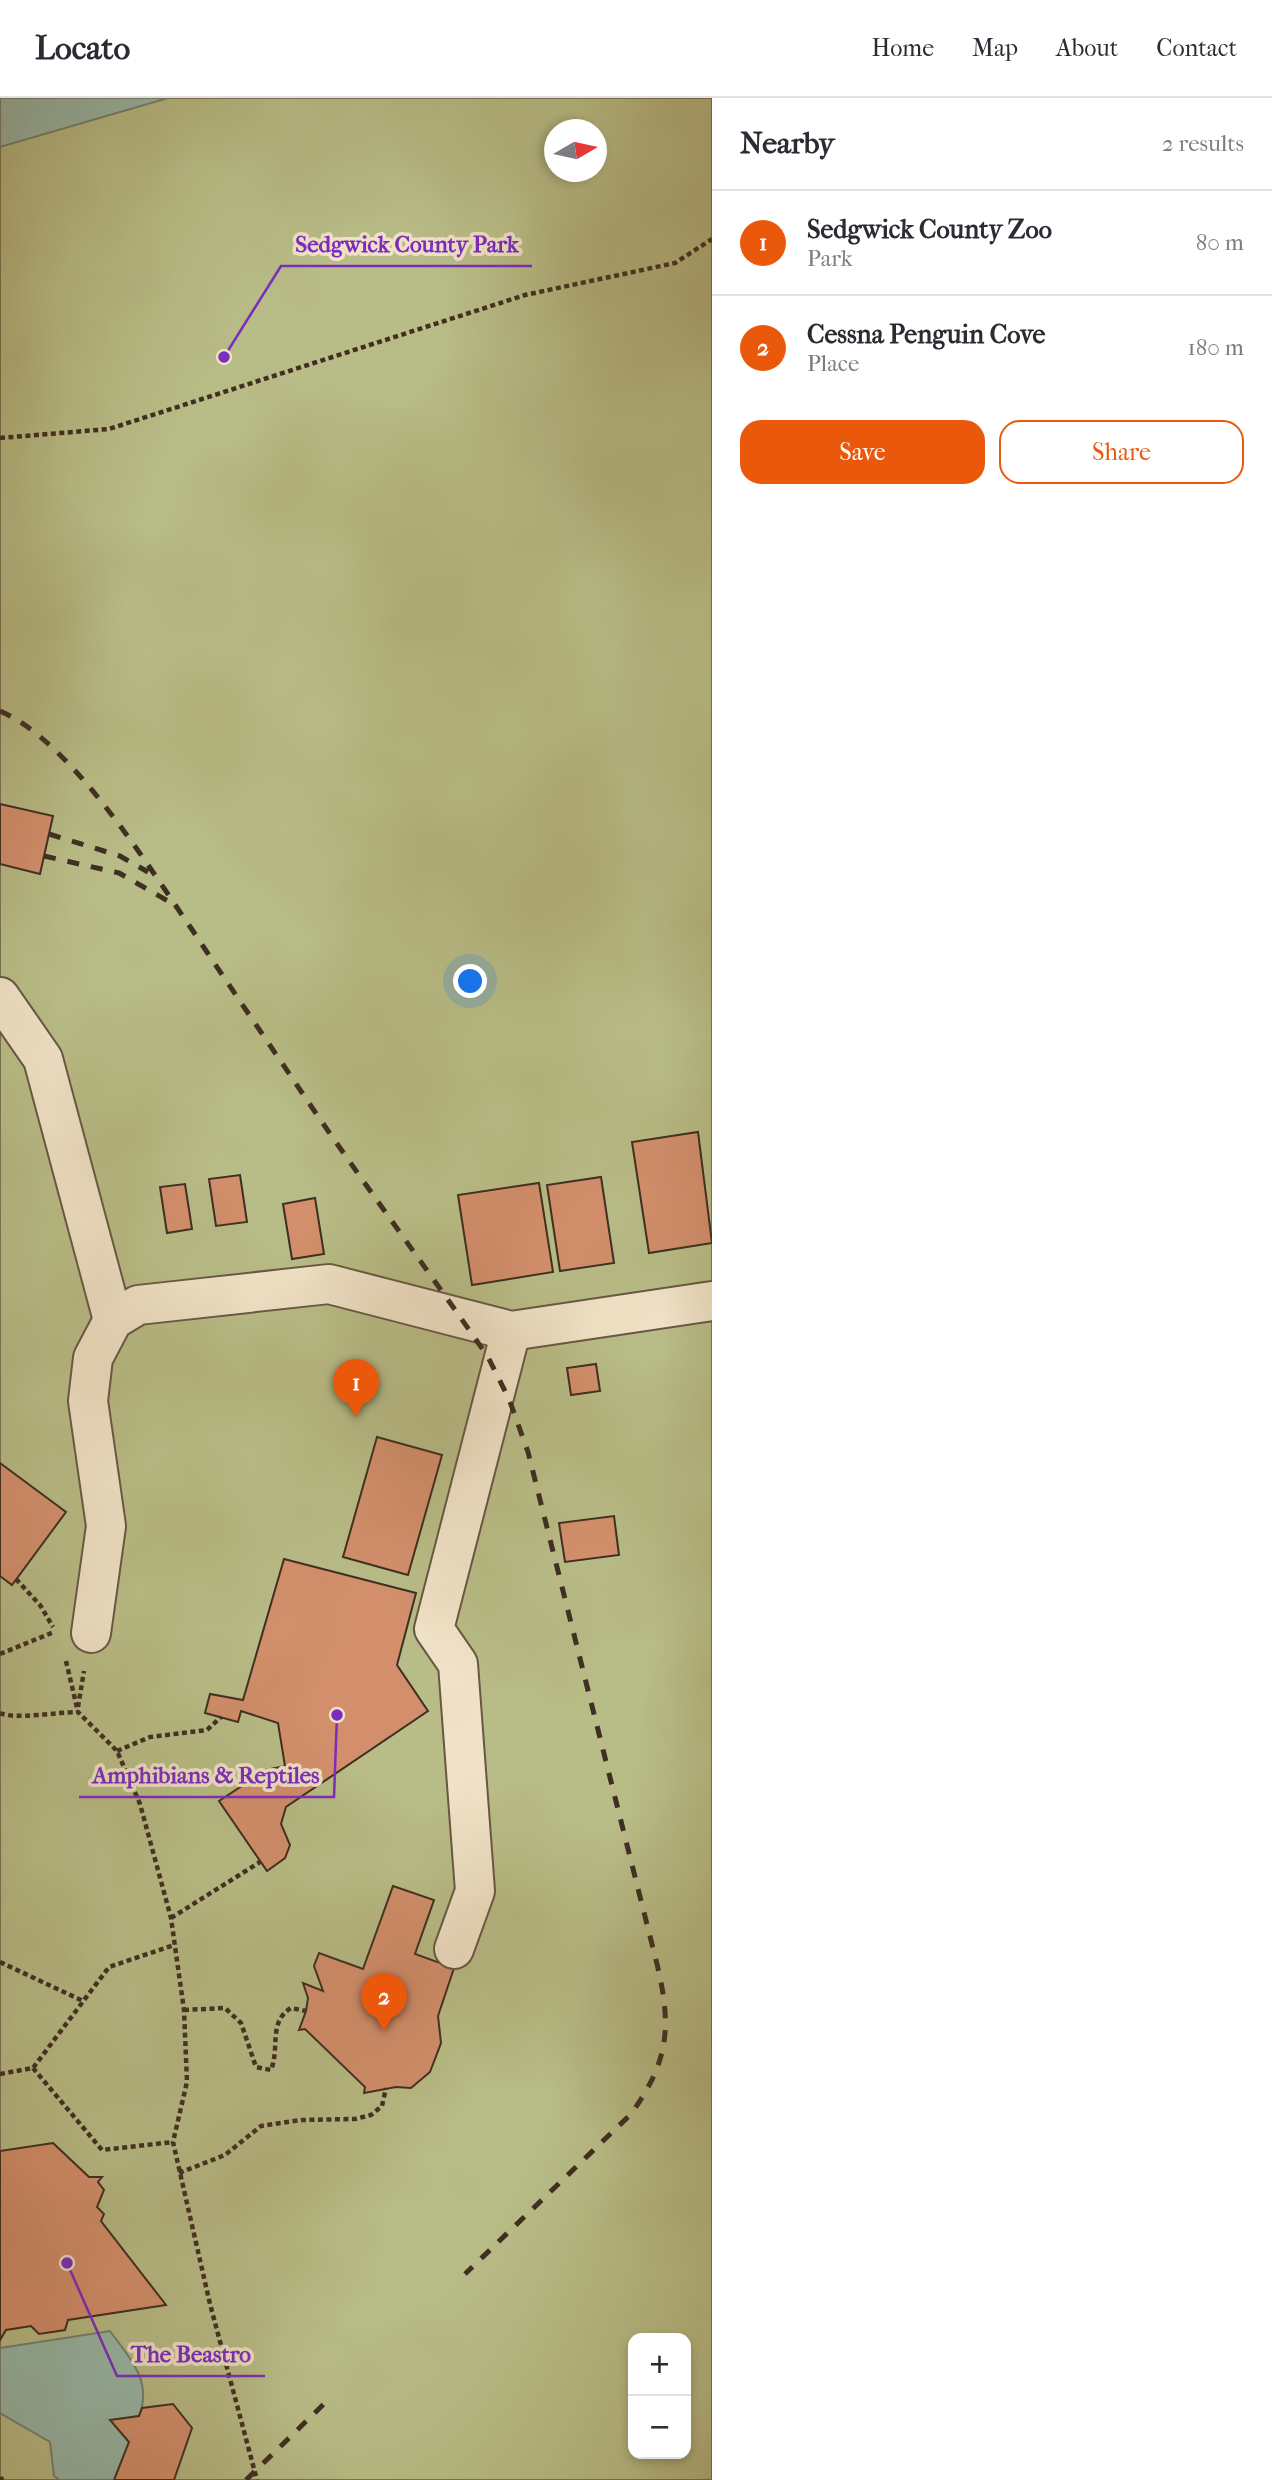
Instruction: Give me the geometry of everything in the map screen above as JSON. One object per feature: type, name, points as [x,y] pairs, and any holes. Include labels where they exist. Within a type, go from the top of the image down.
[{"type":"lane","points":[[0,997],[43,1059],[113,1320]]},
{"type":"lane","points":[[73,1632],[106,1526],[88,1401],[93,1358],[113,1320],[138,1305],[329,1284],[510,1331],[712,1301]]},
{"type":"lane","points":[[454,1948],[475,1891],[458,1664],[435,1629],[510,1331]]},
{"type":"path","points":[[0,438],[109,429],[525,295],[675,263],[712,239]]},
{"type":"path","points":[[0,1654],[73,1632]]},
{"type":"path","points":[[0,1713],[12,1718],[40,1712],[78,1712],[117,1751],[140,1804],[170,1918],[184,2010],[187,2082],[173,2142],[257,2480]]},
{"type":"path","points":[[117,1751],[150,1737],[208,1730],[220,1717]]},
{"type":"path","points":[[170,1918],[261,1862]]},
{"type":"path","points":[[0,2074],[33,2068],[110,1967],[132,1956],[174,1945]]},
{"type":"path","points":[[0,1962],[83,2001]]},
{"type":"path","points":[[184,2010],[225,2008],[241,2024],[256,2067],[271,2070],[276,2057],[275,2034],[281,2014],[292,2008],[306,2011]]},
{"type":"path","points":[[33,2068],[102,2150],[173,2142]]},
{"type":"path","points":[[179,2173],[225,2155],[261,2126],[301,2120],[355,2119],[371,2115],[382,2106],[386,2088]]},
{"type":"green space","points":[[0,98],[712,98],[712,2480],[0,2480]]},
{"type":"shaded area","points":[[0,98],[168,98],[0,147]]},
{"type":"shaded area","points":[[110,2331],[131,2360],[141,2381],[143,2403],[139,2416],[111,2420],[129,2442],[114,2480],[60,2480],[54,2476],[50,2442],[0,2413],[0,2348]]},
{"type":"building","points":[[0,804],[53,816],[40,874],[0,864]]},
{"type":"building","points":[[698,1132],[712,1243],[649,1253],[632,1142]]},
{"type":"building","points":[[240,1175],[247,1222],[216,1226],[209,1179]]},
{"type":"building","points":[[601,1177],[614,1263],[560,1271],[547,1185]]},
{"type":"building","points":[[539,1183],[553,1272],[472,1285],[458,1195]]},
{"type":"building","points":[[185,1184],[192,1229],[167,1233],[160,1187]]},
{"type":"building","points":[[315,1198],[324,1254],[292,1259],[283,1204]]},
{"type":"building","points":[[596,1364],[600,1391],[571,1395],[567,1368]]},
{"type":"building","points":[[377,1437],[442,1455],[408,1575],[343,1557]]},
{"type":"building","points":[[0,1463],[66,1512],[12,1585],[0,1576]]},
{"type":"building","points":[[614,1516],[619,1555],[565,1562],[559,1523]]},
{"type":"building","points":[[284,1559],[416,1593],[397,1665],[428,1711],[286,1807],[281,1824],[290,1845],[285,1858],[267,1871],[219,1801],[266,1770],[285,1766],[278,1723],[241,1711],[238,1722],[205,1713],[210,1694],[243,1700]]},
{"type":"building","points":[[393,1886],[434,1900],[415,1954],[454,1968],[438,2016],[441,2043],[430,2072],[411,2088],[396,2087],[364,2093],[365,2087],[305,2029],[299,2030],[308,1998],[303,1983],[323,1991],[314,1966],[319,1953],[363,1969]]},
{"type":"building","points":[[53,2143],[89,2177],[102,2177],[98,2182],[104,2190],[97,2207],[104,2214],[101,2221],[166,2305],[68,2320],[65,2330],[39,2334],[31,2326],[6,2330],[0,2340],[0,2151]]},
{"type":"building","points":[[173,2404],[192,2428],[174,2480],[114,2480],[129,2442],[110,2420],[139,2416],[142,2408]]},
{"type":"railway","points":[[0,711],[27,727],[54,749],[107,808],[131,841],[333,1138],[488,1357],[509,1399],[528,1452],[657,1964],[665,2007],[664,2043],[653,2077],[631,2114],[465,2274]]},
{"type":"railway","points":[[49,834],[120,856],[148,872]]},
{"type":"railway","points":[[44,856],[119,873],[168,901]]},
{"type":"railway","points":[[246,2480],[329,2399]]},
{"type":"place","name":"Sedgwick County Park","points":[[224,357]]},
{"type":"place","name":"Sedgwick County Zoo","points":[[356,1417]]},
{"type":"place","name":"Amphibians & Reptiles","points":[[337,1715]]},
{"type":"place","name":"Cessna Penguin Cove","points":[[384,2031]]},
{"type":"place","name":"The Beastro","points":[[67,2263]]}]
